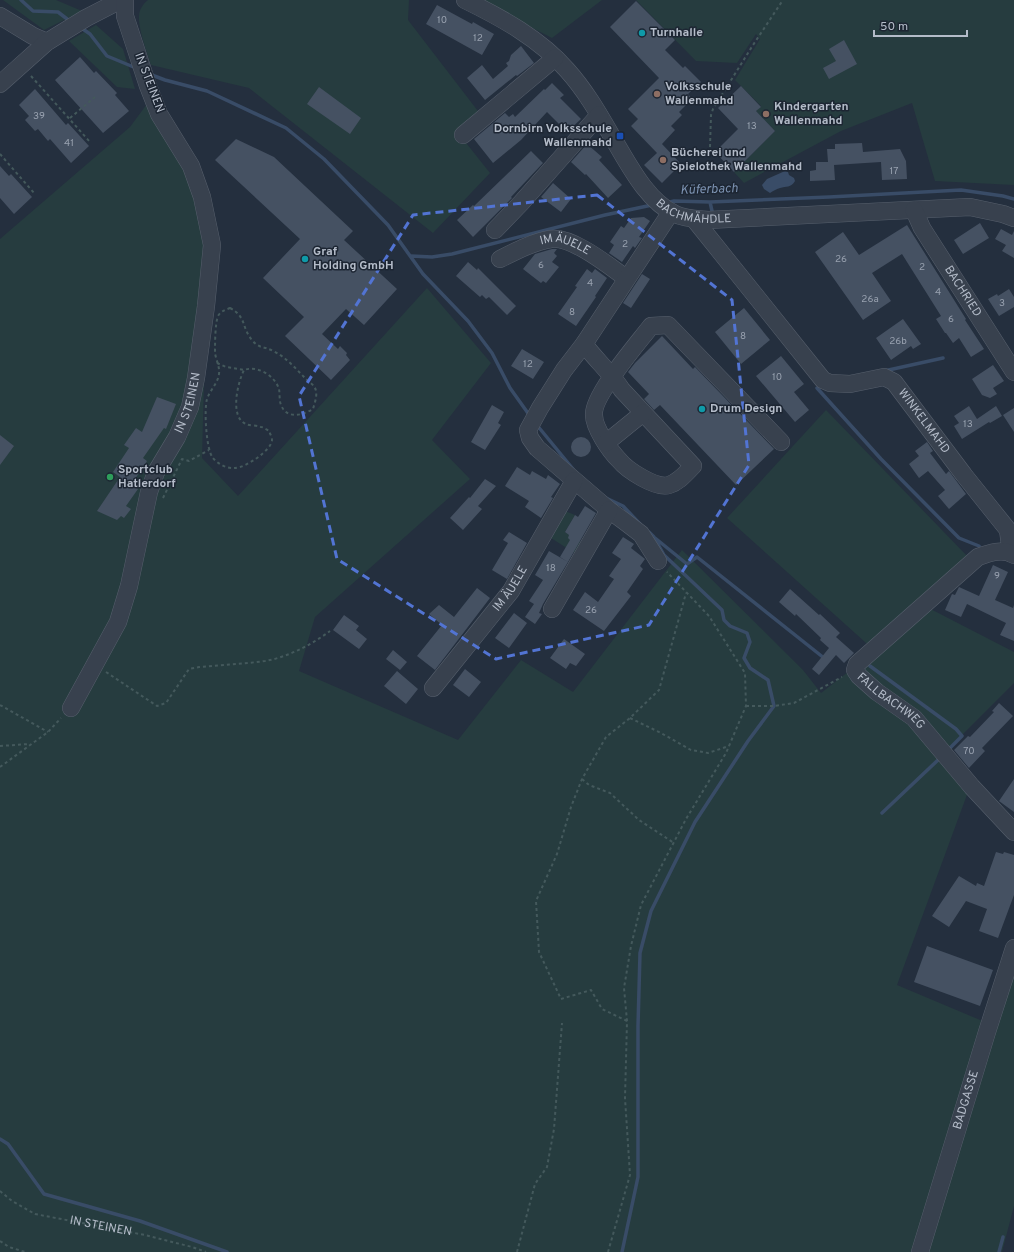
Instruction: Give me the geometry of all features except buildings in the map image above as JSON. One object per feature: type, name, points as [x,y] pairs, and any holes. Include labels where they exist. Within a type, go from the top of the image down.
[{"type":"street","points":[[0,84],[47,42],[86,18],[121,0]]},
{"type":"street","name":"IN STEINEN","points":[[71,708],[118,622],[129,586],[148,498],[156,472],[176,437],[190,407],[196,378],[206,306],[212,245],[202,197],[191,166],[159,114],[148,86],[125,16],[125,0]]},
{"type":"street","name":"BACHMÄHDLE","points":[[465,0],[496,15],[520,30],[566,68],[599,115],[638,179],[665,207],[683,217],[708,220],[970,207],[1003,214],[1014,218]]},
{"type":"street","points":[[0,16],[33,36],[47,42]]},
{"type":"street","points":[[463,135],[555,58]]},
{"type":"street","points":[[495,230],[599,115]]},
{"type":"street","points":[[658,561],[641,534],[609,510],[537,448],[530,438],[528,430],[564,370],[584,344],[626,278],[665,207]]},
{"type":"street","name":"BACHRIED","points":[[914,210],[922,228],[1014,372]]},
{"type":"street","name":"WINKELMAHD","points":[[694,219],[823,380],[830,383],[850,384],[884,377],[894,382],[964,475],[1008,530],[1012,554]]},
{"type":"street","name":"IM ÄUELE","points":[[500,259],[530,245],[552,239],[568,241],[582,248],[626,278]]},
{"type":"street","points":[[584,344],[591,354],[613,376],[622,390],[693,466],[677,482],[668,486],[655,484],[635,473],[619,461],[597,428],[594,415],[596,403],[603,390],[613,376],[652,326],[668,325],[781,442]]},
{"type":"street","points":[[606,443],[643,413]]},
{"type":"street","name":"IM ÄUELE","points":[[433,688],[511,591],[574,481]]},
{"type":"street","points":[[552,609],[609,510]]},
{"type":"street","name":"FALLBACHWEG","points":[[1012,554],[991,552],[978,558],[857,664],[855,670],[859,676],[877,692],[914,718],[972,788],[1014,832]]},
{"type":"street","name":"BADGASSE","points":[[920,1252],[977,1062],[1014,948]]},
{"type":"path","points":[[710,147],[711,115],[713,109],[783,0]]},
{"type":"path","points":[[30,75],[90,142]]},
{"type":"path","points":[[70,119],[95,97]]},
{"type":"path","points":[[0,154],[34,193]]},
{"type":"path","points":[[217,363],[226,367],[244,370],[251,368],[261,370],[272,378],[279,388],[281,405],[286,412],[296,416],[305,414],[313,408],[316,399],[315,388],[286,359],[274,351],[261,348],[252,340],[245,329],[242,318],[237,312],[230,308],[223,311],[218,316],[217,321],[215,353],[217,363],[219,373],[208,397],[206,408],[209,450],[213,458],[224,467],[236,468],[253,460],[270,448],[272,439],[270,431],[261,426],[245,424],[238,417],[236,410],[240,379],[244,370]]},
{"type":"path","points":[[148,498],[160,501],[164,497],[182,458],[189,461],[209,450]]},
{"type":"path","points":[[608,1252],[630,1175],[625,1098],[627,1021],[624,988],[631,946],[641,905],[686,819],[729,746],[746,706],[745,673],[709,616],[686,593],[658,561]]},
{"type":"path","points":[[627,1021],[602,1009],[591,990],[561,999],[539,952],[536,901],[557,854],[570,807],[582,779],[606,736],[630,718],[659,690],[686,593]]},
{"type":"path","points":[[95,664],[157,706],[166,704],[189,669],[199,666],[266,661],[290,654],[315,642],[330,632]]},
{"type":"path","points":[[746,706],[774,706],[794,703],[855,670]]},
{"type":"path","points":[[0,705],[48,732]]},
{"type":"path","points":[[0,768],[48,732],[71,708]]},
{"type":"path","points":[[630,718],[691,750],[708,753],[729,746]]},
{"type":"path","points":[[0,746],[30,744]]},
{"type":"path","points":[[582,779],[589,785],[610,793],[639,820],[674,843]]},
{"type":"path","points":[[517,1252],[535,1184],[547,1167],[554,1129],[562,1023]]},
{"type":"path","name":"IN STEINEN","points":[[0,1191],[12,1201],[35,1214],[145,1235],[206,1252]]},
{"type":"path","points":[[0,1241],[9,1247],[25,1252]]},
{"type":"highlighted area","points":[[597,195],[732,300],[749,465],[649,625],[496,659],[337,559],[299,396],[413,215]]},
{"type":"green space","points":[[3,0],[56,0],[82,11],[44,30]]},
{"type":"green space","points":[[148,0],[409,0],[408,20],[481,115],[459,134],[490,173],[433,233],[249,88],[151,65],[139,21],[141,9]]},
{"type":"green space","points":[[478,0],[602,0],[552,38]]},
{"type":"green space","points":[[636,0],[1014,0],[1014,185],[935,181],[912,103],[841,131],[744,183],[734,172],[775,131],[756,111],[761,106],[735,80],[760,39],[756,34],[737,63],[696,61]]},
{"type":"green space","points":[[96,25],[123,49],[135,89],[117,87],[69,41]]},
{"type":"green space","points":[[147,104],[189,172],[208,234],[202,458],[238,496],[427,288],[491,363],[432,440],[470,479],[315,617],[299,671],[458,740],[521,660],[573,692],[682,550],[803,670],[821,693],[875,651],[727,518],[826,410],[968,557],[917,602],[1014,652],[1014,683],[940,757],[968,792],[897,985],[992,1025],[1014,960],[1014,1206],[1002,1252],[0,1252],[0,239],[130,127]]},
{"type":"green space","points":[[565,511],[575,515],[565,532],[581,542],[603,511],[579,556],[551,538]]},
{"type":"water","points":[[785,171],[794,178],[795,181],[792,185],[782,187],[770,193],[764,189],[762,185],[767,179]]},
{"type":"waterway","points":[[21,0],[33,11],[58,12],[71,22]]},
{"type":"waterway","points":[[80,27],[90,34],[107,56],[136,68]]},
{"type":"waterway","points":[[149,74],[165,80],[207,91],[286,128],[324,159],[388,225],[423,274],[468,321],[492,353],[510,388],[530,416]]},
{"type":"waterway","name":"Küferbach","points":[[666,203],[674,201],[710,202],[961,190],[1014,199]]},
{"type":"waterway","points":[[710,202],[712,211]]},
{"type":"waterway","name":"Küferbach","points":[[411,256],[432,257],[452,254],[605,215],[652,205]]},
{"type":"waterway","points":[[884,371],[943,358]]},
{"type":"waterway","points":[[817,388],[881,459],[959,538],[979,546]]},
{"type":"waterway","points":[[536,424],[573,469]]},
{"type":"waterway","points":[[606,498],[623,506],[640,524]]},
{"type":"waterway","points":[[622,1252],[638,1177],[638,1026],[640,953],[651,911],[695,822],[748,741],[774,706],[768,680],[750,668],[744,658],[750,642],[747,633],[730,626],[724,620],[722,610],[664,555],[654,537],[649,532]]},
{"type":"waterway","points":[[655,538],[687,564],[697,557],[824,658]]},
{"type":"waterway","points":[[870,666],[956,729],[962,736],[950,748]]},
{"type":"waterway","points":[[882,813],[938,760]]},
{"type":"waterway","points":[[0,1139],[8,1144],[44,1194],[140,1221],[227,1252]]},
{"type":"waterway","points":[[999,1252],[1003,1237]]},
{"type":"place","name":"Turnhalle","points":[[642,33]]},
{"type":"place","name":"Volksschule Wallenmahd","points":[[657,94]]},
{"type":"place","name":"Kindergarten Wallenmahd","points":[[766,114]]},
{"type":"place","name":"Dornbirn Volksschule Wallenmahd","points":[[620,136]]},
{"type":"place","name":"Bücherei und Spielothek Wallenmahd","points":[[663,160]]},
{"type":"place","name":"Graf Holding GmbH","points":[[305,259]]},
{"type":"place","name":"Drum Design","points":[[702,409]]},
{"type":"place","name":"Sportclub Hatlerdorf","points":[[110,477]]}]
